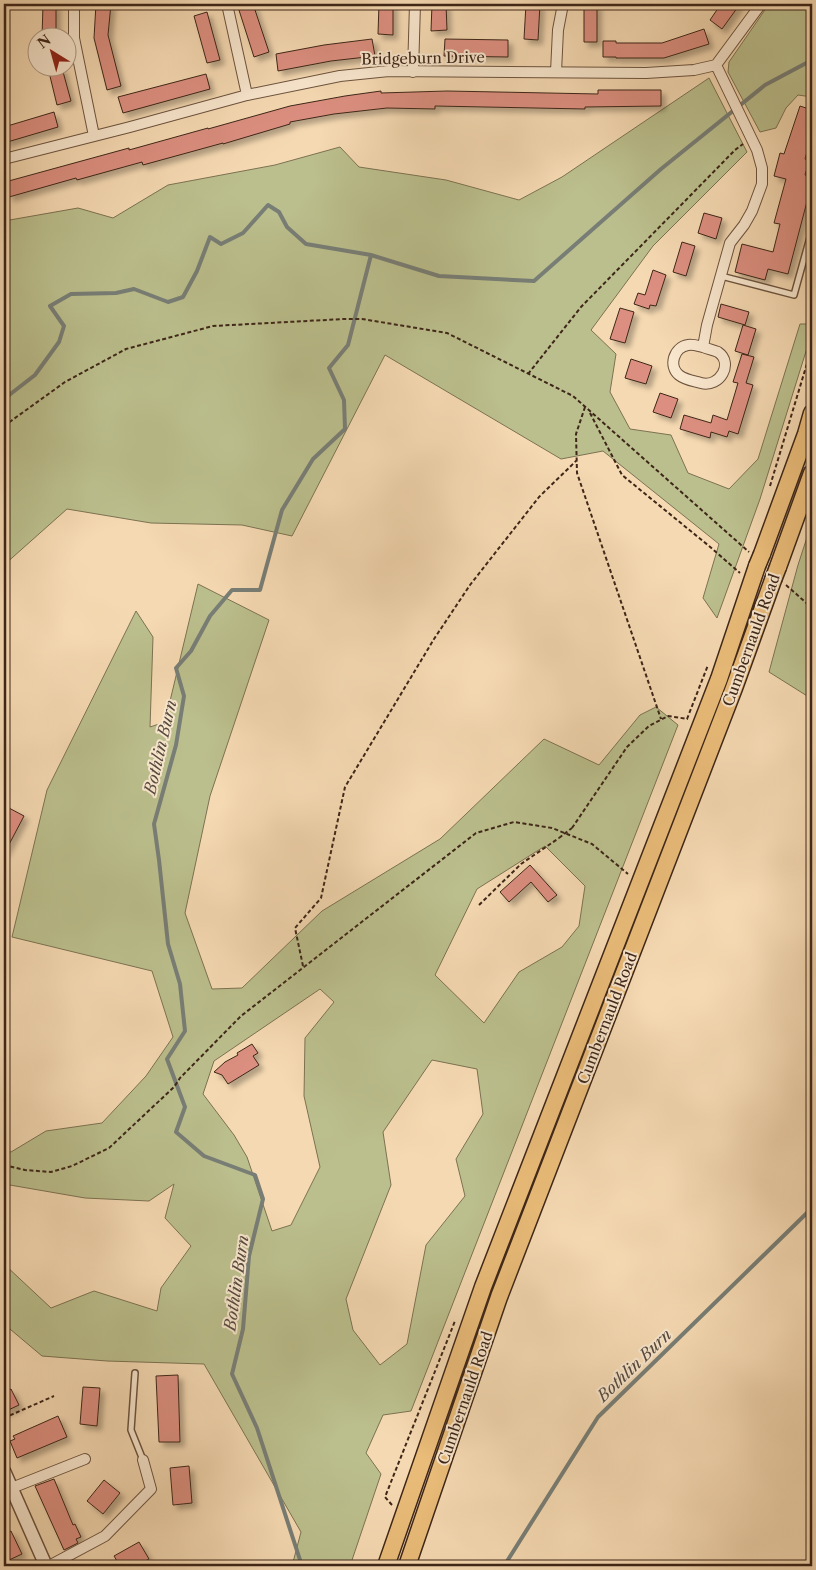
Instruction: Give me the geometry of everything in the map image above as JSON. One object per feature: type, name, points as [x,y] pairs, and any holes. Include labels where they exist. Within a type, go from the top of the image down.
[{"type":"main road","name":"Cumbernauld Road","points":[[386,1566],[483,1287],[719,678],[757,558],[806,434],[812,413]]},
{"type":"main road","name":"Cumbernauld Road","points":[[407,1566],[499,1297],[778,576],[803,506],[812,473]]},
{"type":"main road","name":"Cumbernauld Road","points":[[374,1566],[397,1510],[420,1469]]},
{"type":"street","points":[[74,4],[74,38],[94,136]]},
{"type":"street","points":[[227,4],[247,95]]},
{"type":"street","points":[[413,72],[415,4]]},
{"type":"street","points":[[556,72],[558,30],[563,4]]},
{"type":"street","points":[[703,347],[707,325],[730,242],[744,225],[752,211],[762,184],[762,168],[757,150],[716,65],[760,4]]},
{"type":"street","name":"Bridgeburn Drive","points":[[4,159],[247,95],[340,76],[389,71],[646,73],[694,70],[716,65]]},
{"type":"street","points":[[689,345],[703,347],[715,351],[724,360],[724,372],[719,379],[711,384],[684,378],[679,375],[674,366],[674,356],[680,348],[689,345]]},
{"type":"street","points":[[8,1489],[85,1459]]},
{"type":"street","points":[[4,1471],[8,1489],[47,1566],[105,1536],[152,1489],[143,1460]]},
{"type":"lane","points":[[721,276],[794,295],[812,230]]},
{"type":"lane","points":[[135,1373],[131,1430],[143,1460]]},
{"type":"path","points":[[528,374],[581,307],[735,150],[751,137]]},
{"type":"path","points":[[4,426],[65,382],[126,349],[213,326],[362,319],[447,333],[572,396],[757,558]]},
{"type":"path","points":[[770,489],[812,347]]},
{"type":"path","points":[[585,407],[576,434],[578,473],[661,719]]},
{"type":"path","points":[[589,411],[622,475],[742,575]]},
{"type":"path","points":[[303,967],[295,928],[321,898],[345,787],[434,639],[470,585],[539,497],[577,460]]},
{"type":"path","points":[[778,576],[812,608]]},
{"type":"path","points":[[479,906],[521,864],[572,828],[627,747],[649,726],[668,716],[687,719],[701,724]]},
{"type":"path","points":[[4,1166],[51,1172],[72,1166],[109,1148],[174,1087],[180,1078],[241,1016],[476,833],[514,822],[552,828],[592,844],[628,874]]},
{"type":"path","points":[[4,1418],[54,1396]]},
{"type":"green space","points":[[769,4],[812,4],[812,97],[798,95],[786,108],[776,128],[760,132],[728,72],[729,62]]},
{"type":"green space","points":[[709,78],[747,152],[653,246],[591,330],[616,354],[610,392],[630,429],[671,435],[688,473],[729,489],[758,459],[800,324],[812,324],[812,332],[760,499],[717,618],[703,598],[719,544],[603,451],[561,459],[385,355],[292,536],[242,525],[151,523],[67,509],[4,565],[4,221],[78,208],[113,218],[168,185],[275,165],[340,147],[359,167],[446,180],[519,200],[562,177]]},
{"type":"green space","points":[[812,522],[812,699],[769,672],[798,565]]},
{"type":"green space","points":[[198,584],[269,620],[210,796],[185,913],[212,989],[242,988],[322,911],[440,839],[544,739],[599,765],[640,715],[656,707],[678,725],[411,1411],[383,1415],[366,1453],[381,1474],[350,1566],[292,1566],[301,1532],[204,1364],[107,1361],[42,1356],[4,1324],[4,1264],[51,1308],[94,1291],[157,1311],[161,1288],[191,1246],[165,1218],[174,1184],[149,1201],[85,1198],[4,1184],[4,1150],[11,1152],[46,1131],[102,1123],[146,1076],[173,1037],[152,971],[12,937],[47,790],[136,611],[153,637],[150,727],[165,722]],"holes":[[[545,846],[585,886],[579,926],[562,947],[519,972],[484,1023],[435,975],[477,889]],[[320,989],[334,1002],[305,1038],[304,1096],[320,1167],[291,1225],[272,1231],[247,1157],[234,1135],[203,1094],[214,1061]],[[432,1060],[477,1069],[483,1114],[456,1159],[465,1196],[426,1245],[407,1344],[380,1365],[353,1330],[346,1299],[391,1185],[383,1132]]]},
{"type":"building","points":[[43,4],[56,4],[56,28],[42,28]]},
{"type":"building","points":[[96,4],[111,4],[108,35],[121,86],[107,90],[94,38]]},
{"type":"building","points":[[253,4],[269,52],[254,57],[238,7]]},
{"type":"building","points":[[379,4],[393,4],[393,35],[378,34]]},
{"type":"building","points":[[432,4],[446,4],[447,30],[431,31]]},
{"type":"building","points":[[526,4],[540,4],[538,40],[524,39]]},
{"type":"building","points":[[584,4],[597,4],[597,42],[584,42]]},
{"type":"building","points":[[721,4],[740,4],[722,29],[710,20]]},
{"type":"building","points":[[207,12],[220,60],[207,63],[194,16]]},
{"type":"building","points":[[704,29],[709,44],[664,58],[603,57],[603,41],[616,41],[616,43],[662,43]]},
{"type":"building","points":[[372,39],[375,56],[331,61],[278,71],[276,54]]},
{"type":"building","points":[[445,39],[508,40],[508,57],[444,56]]},
{"type":"building","points":[[206,74],[210,89],[123,113],[118,97]]},
{"type":"building","points":[[50,78],[65,78],[71,101],[57,105]]},
{"type":"building","points":[[598,90],[661,90],[661,106],[585,107],[585,109],[435,106],[435,109],[387,108],[334,114],[290,122],[290,124],[223,144],[143,165],[142,162],[77,180],[76,178],[9,197],[5,182],[290,106],[345,96],[381,91],[381,93],[447,91],[598,94]]},
{"type":"building","points":[[800,106],[812,110],[812,135],[805,159],[809,161],[805,175],[812,177],[812,191],[810,190],[788,274],[768,269],[765,280],[735,272],[742,244],[773,252],[780,224],[774,223],[786,179],[774,176],[780,153],[784,154]]},
{"type":"building","points":[[54,112],[58,127],[4,143],[4,127]]},
{"type":"building","points":[[704,213],[722,218],[716,239],[698,233]]},
{"type":"building","points":[[682,242],[695,246],[686,276],[673,272]]},
{"type":"building","points":[[653,270],[666,275],[656,306],[650,305],[649,309],[634,304],[638,293],[645,295]]},
{"type":"building","points":[[721,304],[749,312],[745,325],[718,317]]},
{"type":"building","points":[[620,308],[634,312],[625,343],[610,339]]},
{"type":"building","points":[[743,325],[756,329],[748,355],[735,351]]},
{"type":"building","points":[[742,354],[754,357],[746,383],[753,385],[738,434],[729,431],[727,437],[711,432],[710,438],[680,429],[684,415],[711,423],[713,415],[727,420],[738,383],[733,382]]},
{"type":"building","points":[[631,359],[652,366],[646,384],[625,378]]},
{"type":"building","points":[[660,393],[678,399],[671,418],[653,412]]},
{"type":"building","points":[[9,808],[24,816],[4,854],[4,817]]},
{"type":"building","points":[[530,865],[557,895],[548,902],[531,882],[509,902],[500,892]]},
{"type":"building","points":[[252,1044],[258,1053],[253,1056],[259,1065],[228,1084],[222,1075],[214,1072],[225,1062],[238,1055],[237,1053]]},
{"type":"building","points":[[178,1375],[180,1442],[159,1442],[156,1376]]},
{"type":"building","points":[[83,1387],[100,1388],[97,1426],[80,1424]]},
{"type":"building","points":[[11,1389],[19,1405],[4,1412],[4,1392]]},
{"type":"building","points":[[58,1416],[67,1437],[17,1458],[10,1441],[15,1439],[13,1436]]},
{"type":"building","points":[[189,1466],[192,1503],[173,1505],[170,1468]]},
{"type":"building","points":[[54,1479],[73,1525],[75,1524],[81,1537],[76,1539],[78,1543],[64,1550],[35,1486]]},
{"type":"building","points":[[104,1480],[120,1493],[103,1514],[87,1501]]},
{"type":"building","points":[[11,1531],[22,1554],[7,1561],[4,1554],[4,1534]]},
{"type":"building","points":[[139,1542],[149,1559],[136,1566],[120,1566],[114,1556]]},
{"type":"waterway","name":"Bothlin Burn","points":[[4,399],[35,375],[59,342],[64,326],[50,306],[71,294],[116,293],[134,289],[168,302],[183,297],[197,271],[210,237],[221,244],[243,233],[268,205],[279,212],[287,227],[306,244],[371,255],[439,276],[534,281],[661,169],[765,85],[812,60]]},
{"type":"waterway","name":"Bothlin Burn","points":[[302,1566],[257,1428],[232,1374],[243,1329],[249,1256],[263,1199],[255,1175],[204,1156],[176,1132],[185,1107],[167,1059],[185,1031],[180,984],[168,944],[154,824],[176,745],[184,696],[176,668],[191,651],[210,616],[232,590],[260,590],[282,510],[313,459],[345,429],[344,400],[329,368],[348,345],[371,255]]},
{"type":"waterway","name":"Bothlin Burn","points":[[504,1566],[598,1417],[812,1208]]}]
